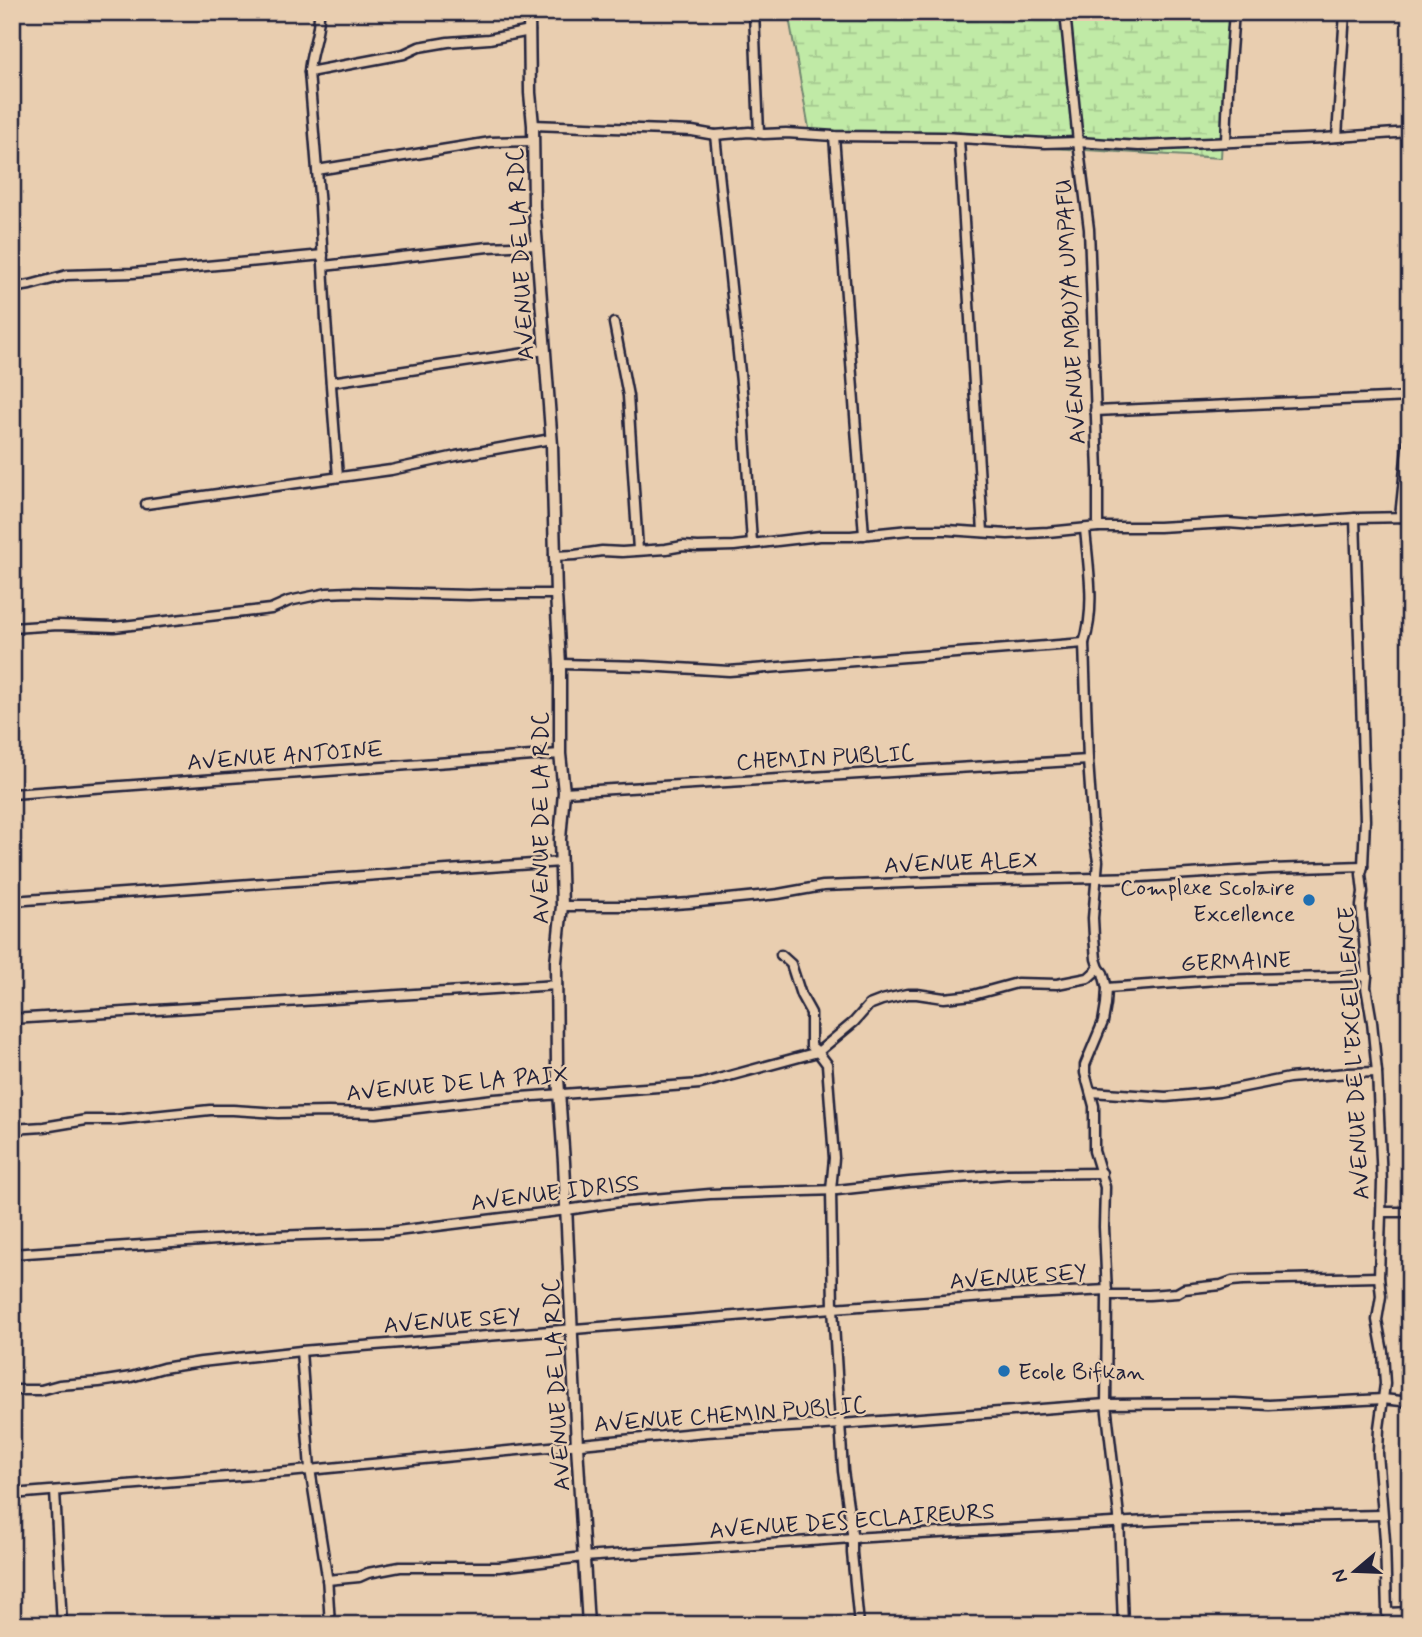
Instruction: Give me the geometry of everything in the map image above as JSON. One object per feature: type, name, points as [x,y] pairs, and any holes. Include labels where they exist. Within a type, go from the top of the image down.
[{"type":"street","points":[[319,12],[320,22],[309,72],[338,477]]},
{"type":"street","name":"AVENUE DE LA RDC","points":[[529,12],[536,245],[551,439],[560,664],[560,754],[564,792],[560,839],[562,906],[556,962],[557,1063],[588,1625]]},
{"type":"street","points":[[754,12],[759,133]]},
{"type":"street","name":"AVENUE MBUYA UMPAFU","points":[[1065,12],[1089,229],[1098,527]]},
{"type":"street","points":[[1226,141],[1234,12]]},
{"type":"street","points":[[1336,137],[1345,12]]},
{"type":"street","points":[[309,72],[404,54],[419,47],[513,36],[530,31]]},
{"type":"street","points":[[533,125],[692,131],[715,135],[786,132],[1139,146],[1410,132]]},
{"type":"street","points":[[715,135],[743,401],[752,543]]},
{"type":"street","points":[[834,136],[864,535]]},
{"type":"street","points":[[959,139],[983,532]]},
{"type":"street","points":[[317,170],[491,142],[532,141]]},
{"type":"street","points":[[324,266],[488,247],[536,245]]},
{"type":"street","points":[[12,288],[67,275],[133,273],[323,255]]},
{"type":"street","points":[[614,323],[628,396],[638,550]]},
{"type":"street","points":[[331,382],[545,350]]},
{"type":"street","points":[[1095,411],[1410,397]]},
{"type":"street","points":[[1400,517],[1410,419]]},
{"type":"street","points":[[146,504],[391,470],[551,439]]},
{"type":"street","points":[[554,556],[683,546],[714,547],[909,530],[1008,534],[1098,527],[1228,523],[1254,525],[1410,517]]},
{"type":"street","name":"AVENUE DE L'EXCELLENCE","points":[[1356,518],[1365,820],[1361,905],[1366,987],[1377,1072],[1382,1182],[1379,1277],[1381,1296],[1377,1320],[1385,1384],[1378,1453],[1385,1539],[1387,1613]]},
{"type":"street","points":[[1085,529],[1090,606],[1084,643],[1088,761],[1098,860],[1093,918],[1096,959],[1107,988],[1107,1004],[1086,1065],[1086,1080],[1091,1092],[1094,1152],[1105,1187],[1106,1404],[1119,1522],[1123,1625]]},
{"type":"street","points":[[12,628],[114,626],[271,609],[289,601],[327,593],[556,594]]},
{"type":"street","points":[[560,664],[729,671],[1084,643]]},
{"type":"street","name":"AVENUE ANTOINE","points":[[12,794],[560,754]]},
{"type":"street","name":"CHEMIN PUBLIC","points":[[564,792],[1088,761]]},
{"type":"street","points":[[12,901],[561,862]]},
{"type":"street","name":"AVENUE ALEX","points":[[562,906],[689,903],[778,894],[823,886],[1141,877],[1363,866]]},
{"type":"street","points":[[781,955],[791,964],[811,1013],[811,1046],[827,1064],[834,1158],[831,1190],[833,1308],[843,1471],[859,1625]]},
{"type":"street","points":[[818,1052],[854,1022],[869,1005],[882,1000],[907,994],[944,998],[974,995],[1017,983],[1057,985],[1088,978],[1099,968]]},
{"type":"street","name":"GERMAINE","points":[[1107,988],[1217,979],[1367,976]]},
{"type":"street","points":[[12,1019],[557,985]]},
{"type":"street","name":"AVENUE DE LA PAIX","points":[[12,1129],[86,1120],[221,1110],[376,1113],[494,1099],[700,1084],[818,1052]]},
{"type":"street","points":[[1091,1092],[1166,1097],[1219,1091],[1289,1078],[1377,1072]]},
{"type":"street","name":"AVENUE IDRISS","points":[[12,1254],[273,1236],[389,1232],[618,1202],[710,1194],[831,1190],[984,1176],[1102,1172]]},
{"type":"street","points":[[1382,1213],[1410,1212]]},
{"type":"street","name":"AVENUE SEY","points":[[12,1390],[41,1390],[59,1385],[131,1377],[201,1362],[301,1351],[1013,1295],[1177,1293],[1184,1289],[1244,1280],[1379,1277]]},
{"type":"street","points":[[301,1351],[310,1469],[327,1580],[330,1625]]},
{"type":"street","name":"AVENUE CHEMIN PUBLIC","points":[[12,1494],[706,1432],[1106,1404],[1269,1405],[1383,1399],[1410,1402]]},
{"type":"street","points":[[55,1490],[62,1625]]},
{"type":"street","name":"AVENUE DES ECLAIREURS","points":[[327,1580],[359,1577],[400,1567],[499,1567],[584,1557],[852,1538],[1119,1522],[1382,1515]]},
{"type":"street","points":[[1387,1613],[1410,1612]]},
{"type":"street","points":[[1387,1613],[1395,1625]]},
{"type":"green space","points":[[788,12],[1229,12],[1221,158],[810,134]]},
{"type":"place","name":"Complexe Scolaire Excellence","points":[[1309,900]]},
{"type":"place","name":"Ecole Bifkan","points":[[1004,1371]]}]
